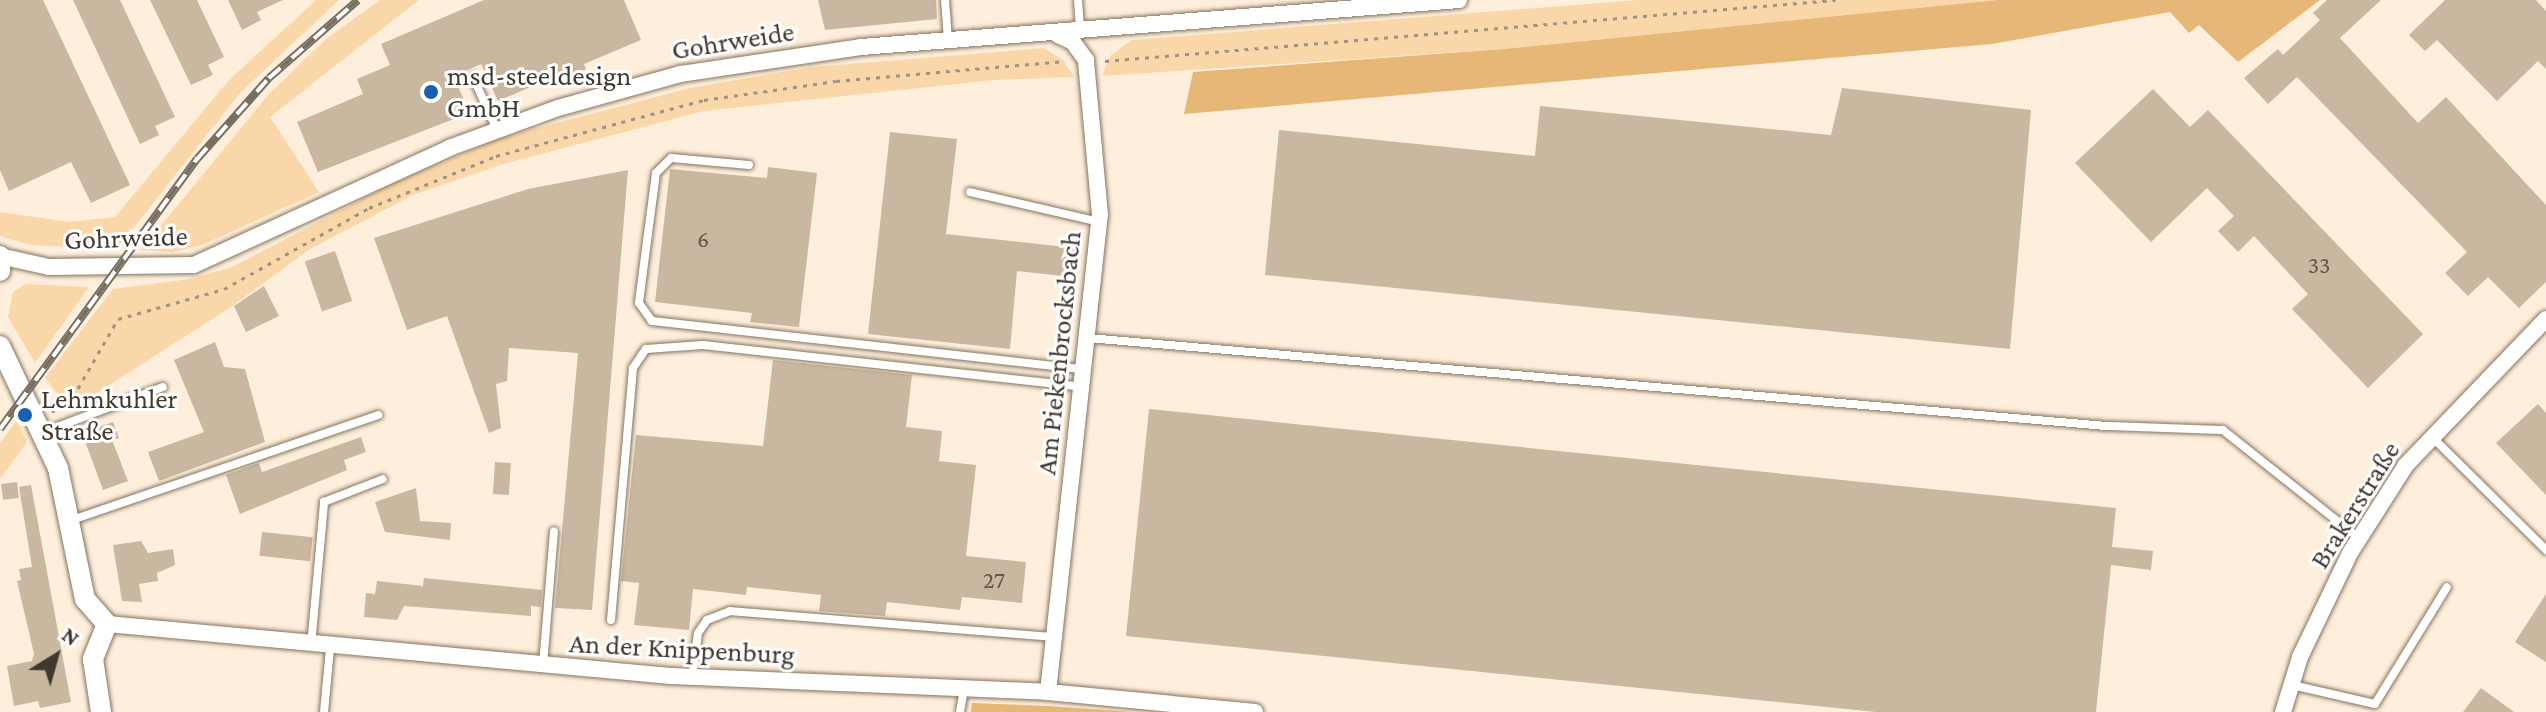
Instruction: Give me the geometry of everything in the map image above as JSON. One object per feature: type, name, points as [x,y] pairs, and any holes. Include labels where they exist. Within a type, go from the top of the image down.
[{"type":"street","name":"Gohrweide","points":[[1,261],[49,267],[194,265],[497,130],[681,74],[861,47],[1459,0]]},
{"type":"street","name":"Am Piekenbrocksbach","points":[[1048,692],[1100,222],[1086,60],[1073,42],[1056,34]]},
{"type":"street","name":"Brakerstraße","points":[[2283,712],[2291,685],[2359,539],[2406,465],[2546,319]]},
{"type":"street","points":[[0,346],[41,426],[68,521],[85,599],[107,624],[93,659],[101,712]]},
{"type":"street","name":"An der Knippenburg","points":[[107,624],[311,647],[542,666],[692,677],[1048,692],[1255,712]]},
{"type":"lane","points":[[945,0],[948,41]]},
{"type":"lane","points":[[1078,0],[1080,32]]},
{"type":"lane","points":[[473,77],[497,130]]},
{"type":"lane","points":[[749,165],[671,158],[656,173],[639,303],[652,321],[1084,369]]},
{"type":"lane","points":[[970,192],[1100,222]]},
{"type":"lane","points":[[1088,338],[2092,425],[2223,430],[2359,539]]},
{"type":"lane","points":[[611,620],[633,368],[646,349],[703,345],[1083,388]]},
{"type":"lane","points":[[41,426],[163,387]]},
{"type":"lane","points":[[68,521],[378,415]]},
{"type":"lane","points":[[2431,437],[2546,550]]},
{"type":"lane","points":[[311,647],[324,502],[383,479]]},
{"type":"lane","points":[[542,666],[554,531]]},
{"type":"lane","points":[[2291,685],[2375,704],[2447,587]]},
{"type":"lane","points":[[692,677],[698,633],[707,620],[730,611],[1054,637]]},
{"type":"lane","points":[[324,712],[330,648]]},
{"type":"lane","points":[[960,712],[964,689]]},
{"type":"path","points":[[1128,61],[1835,0]]},
{"type":"path","name":"Gohrweide","points":[[41,426],[73,397],[118,319],[224,289],[369,208],[449,173],[583,130],[704,100],[836,81],[1050,62]]},
{"type":"shaded area","points":[[316,0],[339,0],[240,93],[117,249],[30,245],[0,236],[0,212],[69,222],[115,217],[229,80]]},
{"type":"shaded area","points":[[380,0],[419,0],[270,117],[319,192],[202,245],[173,252],[141,250],[269,94],[326,39]]},
{"type":"shaded area","points":[[1638,0],[1998,0],[1504,49],[1102,76],[1111,55],[1132,40]]},
{"type":"shaded area","points":[[1998,0],[2320,0],[2238,62],[2199,25],[2189,33],[2170,12],[1992,44],[1184,114],[1193,72],[1504,49]]},
{"type":"shaded area","points":[[1044,48],[1063,60],[1074,77],[994,80],[704,111],[503,164],[413,195],[310,249],[228,309],[70,410],[45,378],[113,289],[190,279],[232,267],[389,185],[503,137],[690,88],[812,67]]},
{"type":"shaded area","points":[[26,284],[89,287],[35,363],[8,317],[13,292]]},
{"type":"shaded area","points":[[17,420],[27,442],[0,479],[0,443]]},
{"type":"shaded area","points":[[972,703],[1048,706],[1132,712],[971,712]]},
{"type":"building","points":[[0,0],[43,0],[130,185],[91,203],[71,162],[9,191],[0,170]]},
{"type":"building","points":[[73,0],[120,0],[175,117],[155,126],[159,135],[140,144]]},
{"type":"building","points":[[150,0],[197,0],[224,57],[208,65],[213,75],[191,85]]},
{"type":"building","points":[[228,0],[283,0],[257,12],[261,20],[242,30]]},
{"type":"building","points":[[484,0],[624,0],[641,40],[584,64],[586,69],[569,79],[567,71],[498,101],[481,64],[454,76],[467,108],[464,115],[318,172],[297,122],[363,94],[357,79],[390,65],[381,44]]},
{"type":"building","points":[[818,0],[936,0],[937,19],[825,30]]},
{"type":"building","points":[[2327,0],[2381,0],[2340,38],[2418,123],[2446,97],[2546,205],[2546,282],[2519,308],[2488,277],[2468,296],[2445,273],[2467,252],[2297,77],[2268,104],[2244,78],[2278,49],[2283,55],[2320,20],[2313,13]]},
{"type":"building","points":[[2445,0],[2536,0],[2546,11],[2546,69],[2538,61],[2497,101],[2437,40],[2425,51],[2409,35]]},
{"type":"building","points":[[1842,88],[2031,110],[2010,349],[1265,275],[1279,130],[1535,156],[1540,106],[1831,135]]},
{"type":"building","points":[[2153,89],[2190,127],[2208,110],[2423,334],[2368,388],[2292,309],[2308,294],[2254,236],[2238,252],[2218,231],[2234,216],[2207,188],[2151,242],[2075,163]]},
{"type":"building","points":[[890,132],[957,139],[946,234],[1075,248],[1072,277],[1017,271],[1010,349],[868,334]]},
{"type":"building","points":[[768,167],[817,173],[799,327],[750,322],[752,313],[655,302],[670,169],[767,178]]},
{"type":"building","points":[[628,170],[592,610],[555,608],[578,353],[509,348],[507,381],[496,384],[501,428],[489,433],[447,316],[407,330],[374,238],[528,189]]},
{"type":"building","points":[[335,251],[352,301],[322,312],[305,261]]},
{"type":"building","points":[[264,286],[279,316],[246,332],[234,306]]},
{"type":"building","points":[[215,342],[224,367],[245,369],[265,442],[159,481],[148,452],[204,432],[174,360]]},
{"type":"building","points":[[773,360],[912,375],[906,427],[942,431],[939,461],[976,465],[966,556],[1026,562],[1022,603],[962,597],[960,610],[887,602],[885,616],[819,611],[821,595],[747,587],[746,595],[693,589],[689,630],[634,625],[639,583],[621,581],[636,435],[763,446]]},
{"type":"building","points":[[2538,404],[2546,413],[2546,495],[2496,443]]},
{"type":"building","points":[[1149,409],[2116,508],[2112,547],[2153,551],[2151,570],[2111,565],[2096,712],[1876,712],[1126,636]]},
{"type":"building","points":[[113,422],[119,438],[112,440],[128,481],[103,490],[82,433]]},
{"type":"building","points":[[361,437],[366,452],[344,460],[347,470],[240,514],[226,475],[259,463],[262,472]]},
{"type":"building","points":[[495,462],[511,463],[509,495],[493,494]]},
{"type":"building","points":[[17,482],[19,498],[3,500],[1,484]]},
{"type":"building","points":[[31,485],[71,702],[40,708],[38,701],[14,706],[7,666],[32,661],[34,654],[17,581],[21,580],[19,569],[32,567],[19,487]]},
{"type":"building","points":[[416,488],[420,521],[451,523],[450,540],[385,532],[375,502]]},
{"type":"building","points":[[262,532],[313,537],[310,561],[259,556]]},
{"type":"building","points":[[141,541],[148,553],[173,549],[175,565],[157,573],[158,581],[139,584],[142,602],[122,601],[113,545]]},
{"type":"building","points":[[424,578],[542,590],[541,607],[531,606],[531,616],[404,606],[397,620],[364,617],[366,593],[375,594],[377,581],[423,586]]},
{"type":"building","points":[[2546,594],[2546,662],[2515,642]]},
{"type":"building","points":[[2481,688],[2514,712],[2463,712]]},
{"type":"railway","points":[[0,429],[197,159],[269,78],[358,0]]},
{"type":"place","name":"msd-steeldesign GmbH","points":[[431,92]]},
{"type":"place","name":"Lehmkuhler Straße","points":[[25,415]]}]
